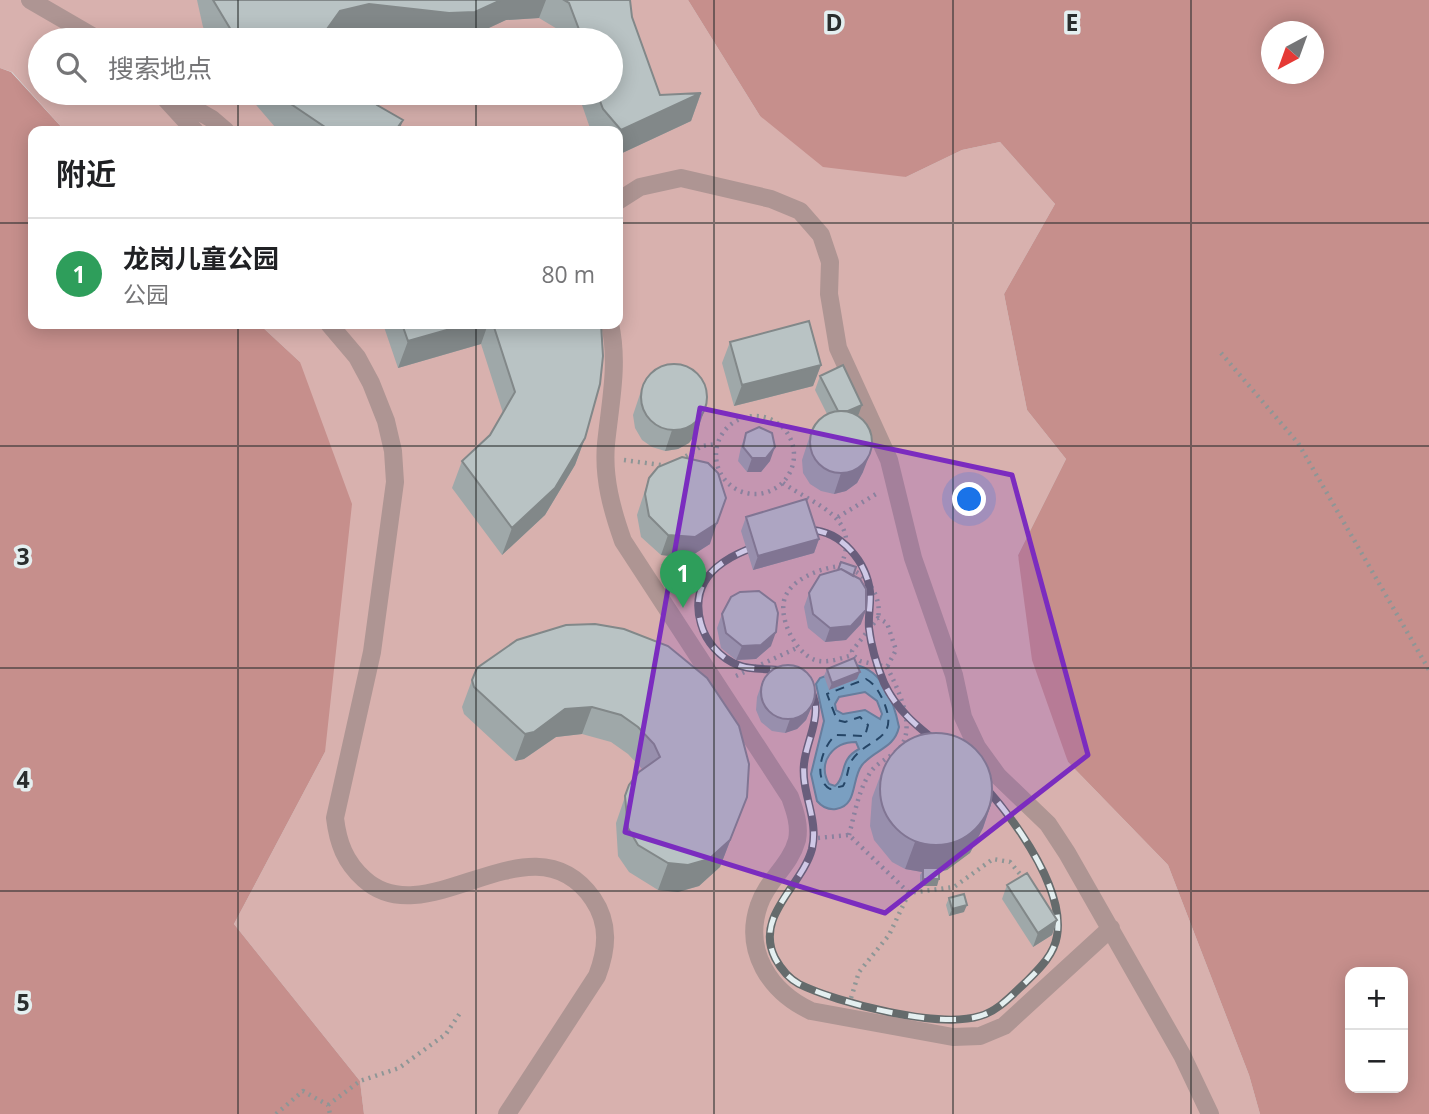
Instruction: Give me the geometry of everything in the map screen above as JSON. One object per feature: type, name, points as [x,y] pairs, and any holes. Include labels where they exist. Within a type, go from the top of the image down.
[{"type":"lane","points":[[30,0],[78,28]]},
{"type":"lane","points":[[171,105],[190,126]]},
{"type":"lane","points":[[188,105],[220,126]]},
{"type":"lane","points":[[623,198],[640,187],[681,178],[771,199],[800,211],[821,234],[830,262],[829,295],[838,348],[889,460],[913,558],[954,675],[963,717],[977,747],[998,776],[1048,824],[1111,928],[1182,1055],[1210,1114]]},
{"type":"lane","points":[[333,329],[357,357],[372,383],[386,421],[393,451],[395,482],[370,662],[335,818],[337,839],[350,866],[369,884],[397,895],[418,895],[523,867],[550,868],[574,880],[601,912],[605,954],[597,976],[507,1114]]},
{"type":"lane","points":[[610,329],[614,389],[607,458],[612,510],[623,541],[790,797],[798,821],[791,857],[759,905],[755,928],[758,958],[771,983],[790,1001],[811,1011],[953,1037],[980,1036],[1004,1026],[1111,928]]},
{"type":"path","points":[[1221,353],[1298,443],[1429,670]]},
{"type":"path","points":[[761,415],[779,422],[791,437],[796,456],[791,474],[783,483],[760,494],[740,492],[725,481],[716,463],[716,444],[726,427],[742,417],[761,415]]},
{"type":"path","points":[[607,458],[675,467],[685,455],[702,446],[716,444]]},
{"type":"path","points":[[783,483],[838,517],[847,534],[846,554],[841,565]]},
{"type":"path","points":[[838,517],[894,483]]},
{"type":"path","points":[[721,489],[733,486]]},
{"type":"path","points":[[853,656],[852,651],[878,618],[880,609],[874,590],[859,572],[841,565],[808,575],[785,596],[786,621],[799,647],[816,660],[853,656],[860,661],[887,667]]},
{"type":"path","points":[[878,618],[887,623],[896,650],[887,667]]},
{"type":"path","points":[[719,690],[760,663],[799,647]]},
{"type":"path","points":[[849,835],[872,770],[902,745],[906,727],[901,698],[887,667]]},
{"type":"path","points":[[797,837],[849,835],[909,893]]},
{"type":"path","points":[[909,893],[954,887],[993,859],[1010,862],[1032,891]]},
{"type":"path","points":[[848,1017],[853,983],[889,935],[909,893]]},
{"type":"path","points":[[328,1105],[360,1081],[399,1068],[446,1034],[462,1010]]},
{"type":"path","points":[[276,1114],[303,1091],[328,1105],[330,1114]]},
{"type":"highlighted area","points":[[700,408],[1012,475],[1088,755],[885,913],[625,832]]},
{"type":"shaded area","points":[[0,0],[688,0],[760,116],[906,177],[962,150],[1000,142],[1055,204],[1004,294],[1027,410],[1066,459],[1018,555],[1068,762],[1168,865],[1249,1075],[1260,1114],[364,1114],[360,1081],[234,924],[325,752],[300,362],[264,329],[623,329],[623,126],[61,126],[42,105],[623,105],[623,28],[28,28],[28,90],[12,72],[0,68]]},
{"type":"shaded area","points":[[688,0],[1429,0],[1429,1114],[1260,1114],[1249,1075],[1168,865],[1068,762],[1032,660],[1018,555],[1066,459],[1027,410],[1004,294],[1055,204],[1000,142],[962,150],[906,177],[823,167],[760,116]]},
{"type":"shaded area","points":[[0,68],[11,72],[28,91],[28,105],[41,105],[60,126],[28,126],[28,329],[264,329],[300,362],[352,504],[325,752],[234,924],[360,1081],[364,1114],[0,1114]]},
{"type":"water","points":[[856,665],[866,668],[886,689],[899,727],[893,740],[862,765],[848,803],[836,809],[825,808],[817,801],[811,774],[824,721],[816,684],[820,678]],"holes":[[[865,692],[877,701],[882,714],[880,719],[865,710],[843,714],[836,710],[835,704],[839,697]],[[856,742],[859,749],[848,758],[839,782],[835,786],[829,784],[825,768],[829,755],[840,745]]]},
{"type":"building","points":[[213,0],[501,0],[475,12],[449,13],[369,4],[340,11],[328,28],[230,28]]},
{"type":"building","points":[[564,0],[630,0],[632,17],[660,95],[701,93],[623,129],[623,126],[618,126],[602,105],[623,105],[623,28],[578,28],[569,3]]},
{"type":"building","points":[[292,105],[377,105],[403,120],[399,126],[324,126]]},
{"type":"building","points":[[809,321],[821,365],[742,385],[730,342]]},
{"type":"building","points":[[404,329],[450,329],[408,341]]},
{"type":"building","points":[[495,329],[601,329],[603,356],[600,384],[585,438],[555,488],[512,528],[462,461],[490,435],[515,392]]},
{"type":"building","points":[[668,364],[680,364],[692,369],[702,379],[707,397],[705,410],[692,425],[680,430],[668,430],[656,425],[646,415],[641,403],[641,391],[646,379],[656,369]]},
{"type":"building","points":[[843,365],[862,405],[848,411],[838,411],[820,376]]},
{"type":"building","points":[[841,411],[853,413],[863,420],[870,430],[870,454],[863,464],[853,471],[841,473],[829,471],[819,464],[812,454],[810,442],[812,430],[819,420],[829,413]]},
{"type":"building","points":[[759,427],[772,433],[775,447],[766,458],[752,458],[743,447],[746,433]]},
{"type":"building","points":[[682,457],[708,463],[718,473],[726,498],[717,523],[695,537],[668,535],[649,516],[645,494],[649,478],[658,467]]},
{"type":"building","points":[[806,499],[819,539],[758,556],[746,517]]},
{"type":"building","points":[[841,562],[856,567],[853,576],[838,570]]},
{"type":"building","points":[[841,569],[860,579],[866,589],[866,610],[851,626],[830,628],[813,614],[809,593],[820,575]]},
{"type":"building","points":[[759,591],[775,603],[778,613],[776,632],[761,645],[742,646],[726,633],[722,614],[731,597],[740,592]]},
{"type":"building","points":[[595,624],[624,629],[668,646],[707,678],[739,726],[749,764],[747,797],[730,840],[709,859],[688,865],[668,863],[638,845],[628,828],[625,796],[629,785],[639,772],[660,757],[654,744],[638,727],[621,715],[592,707],[565,709],[534,732],[525,734],[474,687],[472,680],[477,668],[517,640],[566,625]]},
{"type":"building","points":[[854,658],[860,672],[832,683],[827,669]]},
{"type":"building","points":[[788,665],[807,673],[815,692],[807,711],[788,719],[769,711],[761,692],[769,673]]},
{"type":"building","points":[[936,733],[958,737],[976,749],[988,767],[992,789],[988,811],[976,829],[958,841],[936,845],[914,841],[896,829],[884,811],[880,789],[884,767],[896,749],[914,737]]},
{"type":"building","points":[[923,868],[939,868],[939,879],[923,879]]},
{"type":"building","points":[[1027,873],[1057,920],[1038,933],[1007,885]]},
{"type":"building","points":[[964,894],[967,905],[952,909],[949,898]]},
{"type":"ferry route","points":[[866,679],[883,700],[888,714],[886,731],[852,760],[843,786],[830,789],[821,778],[820,770],[823,754],[831,740],[836,735],[865,736],[868,725],[860,717],[845,722],[837,720],[827,694],[866,679]]},
{"type":"railway","points":[[811,530],[822,532],[842,542],[851,550],[864,570],[870,592],[871,642],[884,683],[896,703],[911,720],[964,765],[1003,808],[1038,861],[1050,888],[1057,913],[1057,936],[1053,949],[1041,967],[1010,997],[980,1016],[962,1019],[915,1017],[838,999],[791,979],[775,958],[770,943],[775,915],[807,863],[814,838],[804,764],[816,712],[815,703],[812,693],[798,677],[782,670],[738,665],[720,654],[703,631],[698,601],[704,583],[715,569],[732,557],[751,548],[811,530]]},
{"type":"place","name":"龙岗儿童公园","points":[[683,608]]}]
